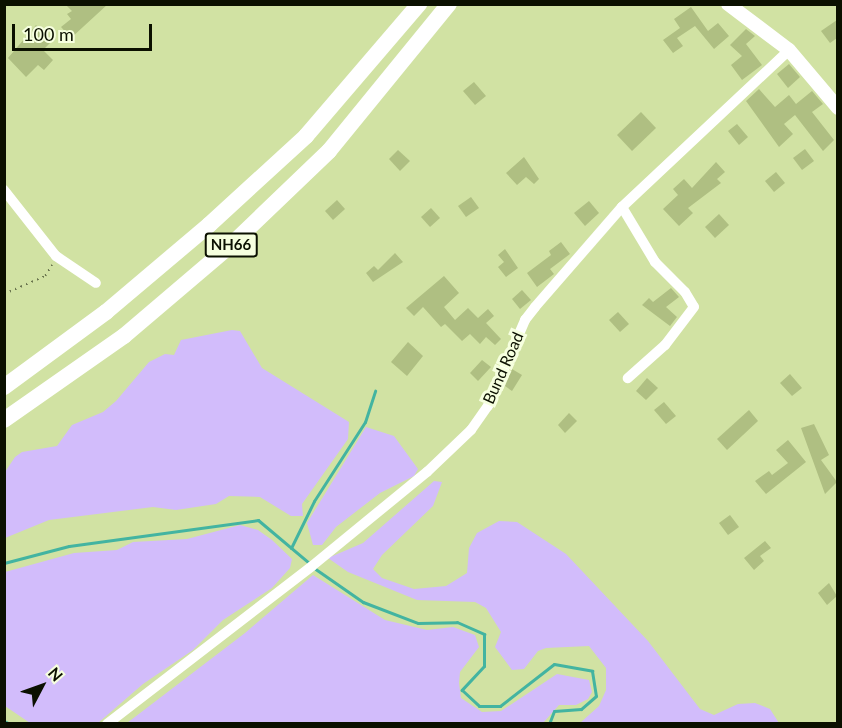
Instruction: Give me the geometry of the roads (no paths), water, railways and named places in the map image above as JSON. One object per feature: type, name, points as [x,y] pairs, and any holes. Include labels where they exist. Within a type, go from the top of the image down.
[{"type":"highway","name":"NH66","points":[[4,387],[106,312],[209,225],[306,136],[419,4]]},
{"type":"highway","name":"NH66","points":[[4,420],[124,336],[231,245],[329,151],[449,4]]},
{"type":"main road","points":[[728,4],[789,50],[837,108]]},
{"type":"street","name":"Bund Road","points":[[107,723],[312,566],[427,472],[471,430],[488,406],[525,320],[622,207],[789,50]]},
{"type":"street","points":[[4,190],[56,256],[96,283]]},
{"type":"street","points":[[622,207],[655,262],[685,292],[693,307],[664,345],[628,378]]},
{"type":"waterway","points":[[291,548],[314,501],[365,422],[375,391]]},
{"type":"waterway","points":[[4,563],[69,546],[258,520],[309,563]]},
{"type":"waterway","points":[[314,568],[363,602],[418,623],[457,622],[484,634],[484,666],[462,690],[479,706],[500,706],[554,664],[592,671],[596,696],[581,709],[554,711],[549,724]]},
{"type":"waterway","points":[[4,721],[10,724]]}]
